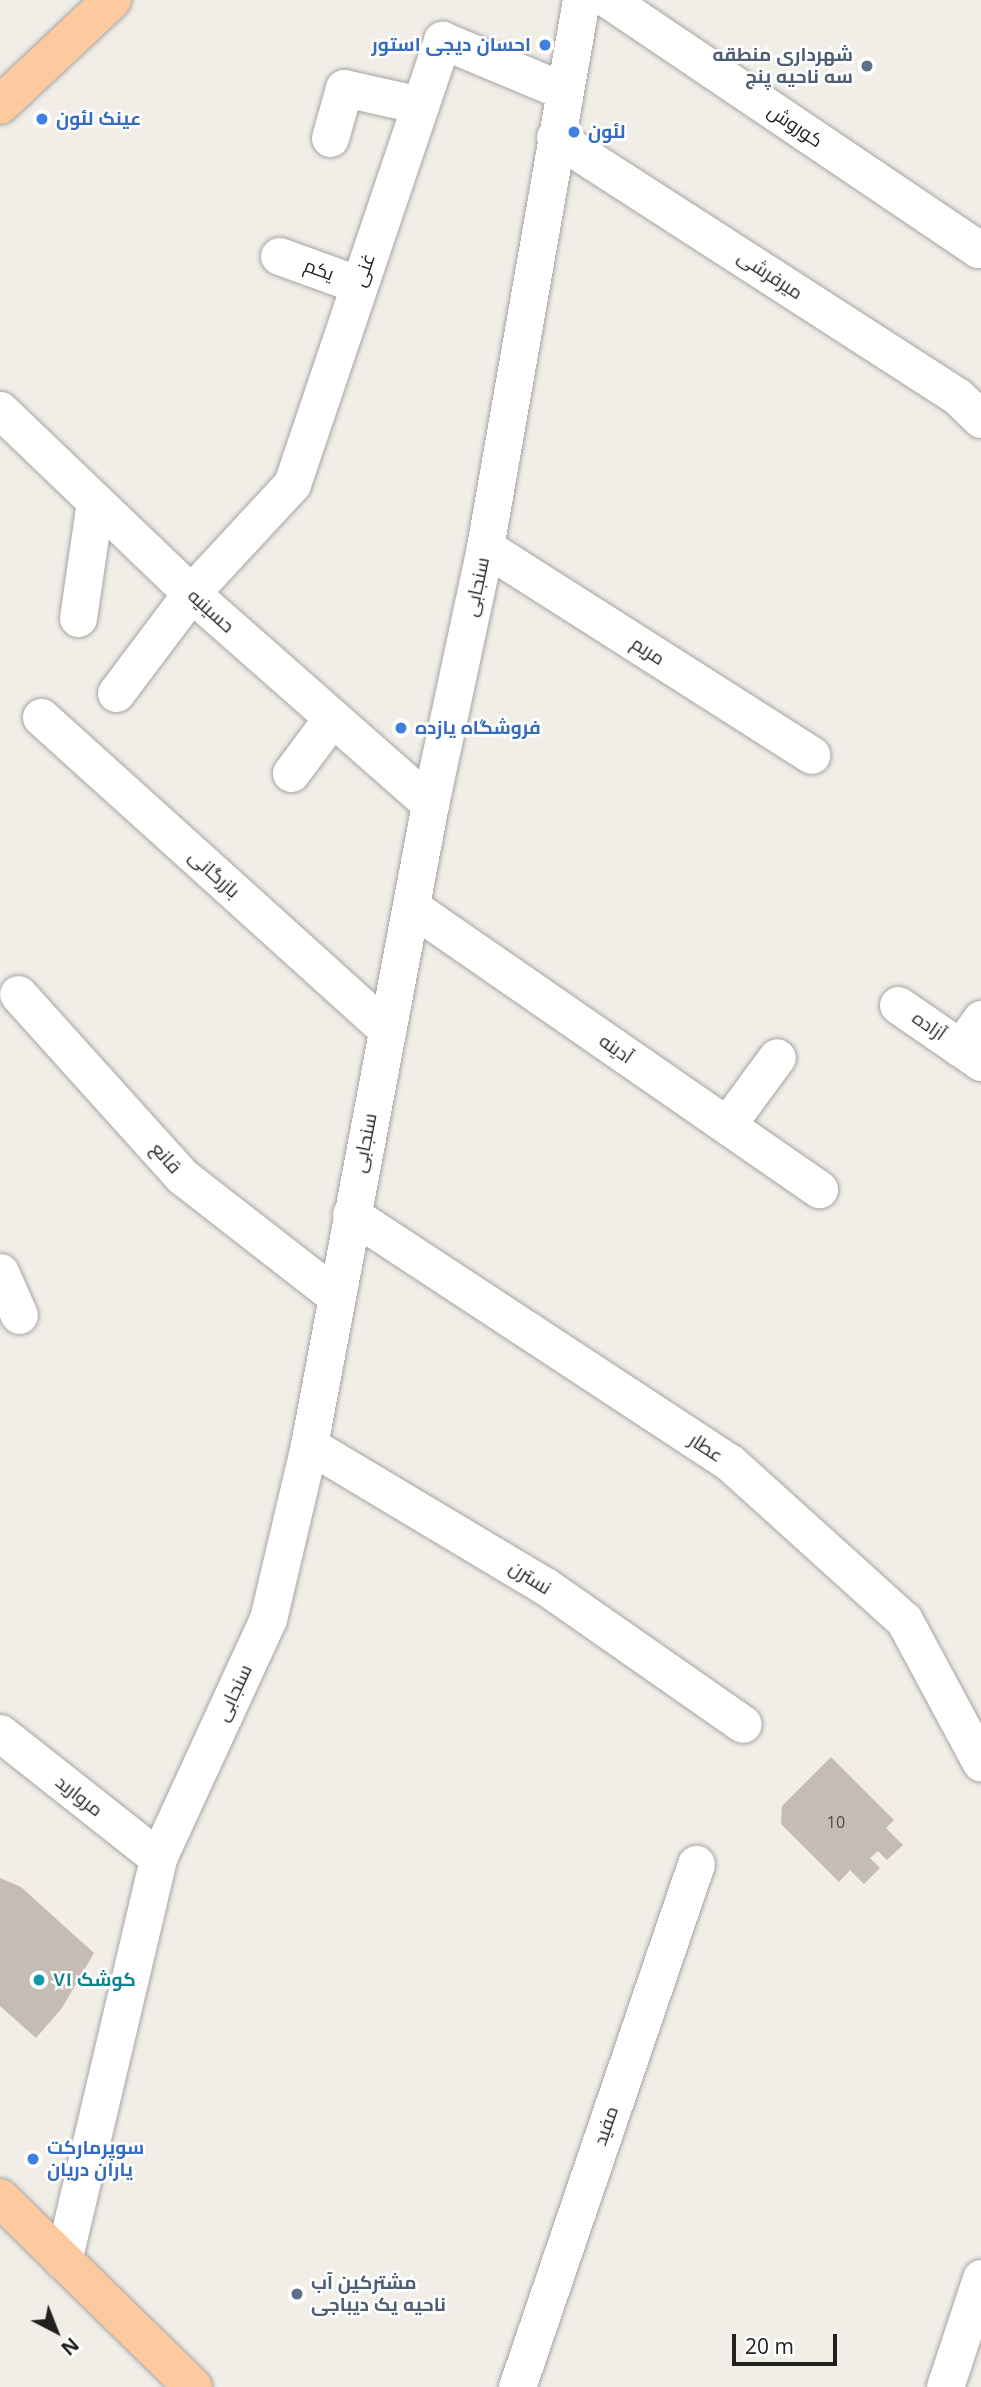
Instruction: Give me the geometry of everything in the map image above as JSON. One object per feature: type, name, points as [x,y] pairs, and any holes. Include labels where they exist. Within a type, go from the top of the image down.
[{"type":"main road","points":[[0,105],[112,0]]},
{"type":"main road","points":[[0,2198],[193,2387]]},
{"type":"street","name":"سنجابی","points":[[64,2261],[158,1858],[268,1619],[309,1445],[351,1214],[412,908],[429,804],[485,547],[581,0]]},
{"type":"street","name":"کوروش","points":[[609,0],[978,249],[981,246]]},
{"type":"street","name":"غنی","points":[[116,694],[191,593],[292,484],[442,40],[564,91]]},
{"type":"street","points":[[330,138],[344,88],[420,105]]},
{"type":"street","name":"میرفرشی","points":[[555,138],[957,396],[981,419]]},
{"type":"street","name":"یکم","points":[[279,256],[359,285]]},
{"type":"street","name":"حسینیه","points":[[0,410],[191,593],[429,804]]},
{"type":"street","points":[[78,618],[95,501]]},
{"type":"street","name":"مریم","points":[[485,547],[811,755]]},
{"type":"street","name":"بازرگانی","points":[[41,717],[387,1030]]},
{"type":"street","points":[[290,773],[332,718]]},
{"type":"street","name":"آدینه","points":[[412,908],[819,1189]]},
{"type":"street","name":"قانع","points":[[18,994],[183,1177],[337,1297]]},
{"type":"street","name":"آزاده","points":[[898,1005],[974,1043]]},
{"type":"street","points":[[727,1125],[776,1057]]},
{"type":"street","name":"عطار","points":[[351,1214],[730,1463],[904,1620],[981,1763]]},
{"type":"street","points":[[0,1272],[19,1315]]},
{"type":"street","name":"نسترن","points":[[309,1445],[545,1586],[743,1724]]},
{"type":"street","name":"مروارید","points":[[0,1733],[158,1858]]},
{"type":"street","name":"مفید","points":[[517,2387],[696,1864]]},
{"type":"street","points":[[944,2387],[981,2278]]},
{"type":"building","points":[[831,1757],[894,1820],[886,1828],[903,1845],[887,1860],[878,1851],[870,1858],[880,1868],[864,1884],[850,1870],[839,1882],[781,1824],[782,1806]]},
{"type":"building","name":"کوشک ۷۱","points":[[0,1878],[21,1887],[94,1953],[62,2008],[36,2038],[0,2006]]},
{"type":"place","name":"احسان دیجی استور","points":[[545,45]]},
{"type":"place","name":"شهرداری منطقه سه ناحیه پنج","points":[[867,66]]},
{"type":"place","name":"عینک لئون","points":[[42,119]]},
{"type":"place","name":"لئون","points":[[574,132]]},
{"type":"place","name":"فروشگاه یازده","points":[[401,728]]},
{"type":"place","name":"کوشک ۷۱","points":[[39,1980]]},
{"type":"place","name":"سوپرمارکت یاران دریان","points":[[33,2159]]},
{"type":"place","name":"مشترکین آب ناحیه یک دیباجی","points":[[297,2294]]}]
